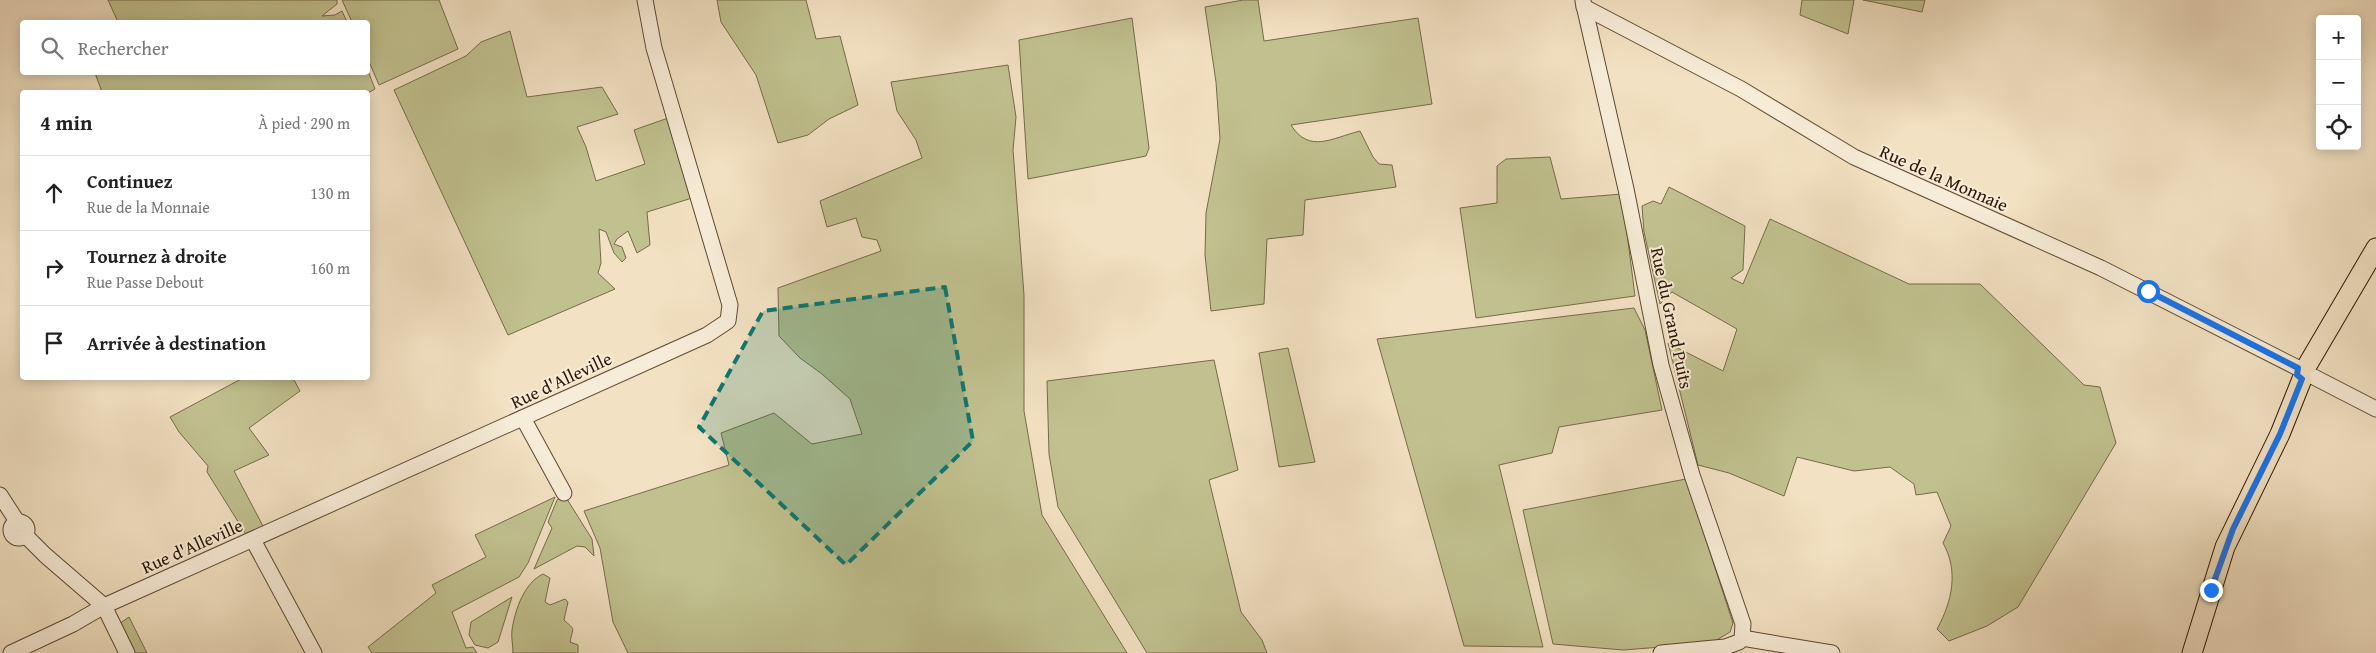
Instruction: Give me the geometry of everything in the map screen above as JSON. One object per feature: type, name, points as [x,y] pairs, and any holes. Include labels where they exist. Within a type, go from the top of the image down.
[{"type":"main road","points":[[2192,653],[2225,547],[2280,434],[2305,372],[2376,248]]},
{"type":"street","name":"Rue d'Alleville","points":[[11,653],[73,624],[104,606],[524,418],[723,325],[730,315],[728,297],[657,58],[645,0]]},
{"type":"street","name":"Rue de la Monnaie","points":[[1583,3],[1741,89],[1854,157],[2101,268],[2376,409]]},
{"type":"street","name":"Rue du Grand Puits","points":[[1583,3],[1626,189],[1661,365],[1692,474],[1741,616],[1742,638]]},
{"type":"street","points":[[524,418],[564,493]]},
{"type":"street","points":[[0,495],[19,531],[104,606],[127,653]]},
{"type":"street","points":[[0,544],[19,531]]},
{"type":"street","points":[[252,540],[314,653]]},
{"type":"street","points":[[1661,653],[1725,648],[1739,642],[1742,638],[1832,653]]},
{"type":"highlighted area","points":[[945,287],[973,441],[846,565],[699,427],[763,311]]},
{"type":"green space","points":[[108,0],[337,0],[337,4],[322,16],[335,15],[342,11],[346,20],[117,20]]},
{"type":"green space","points":[[342,0],[439,0],[458,49],[379,85],[370,64],[370,20],[351,20]]},
{"type":"green space","points":[[717,0],[806,0],[816,39],[840,36],[858,105],[829,119],[808,135],[778,143],[756,75],[721,22]]},
{"type":"green space","points":[[1243,0],[1258,0],[1264,41],[1418,18],[1432,104],[1291,125],[1305,139],[1322,142],[1360,131],[1373,157],[1379,164],[1392,165],[1396,187],[1305,200],[1303,235],[1267,239],[1264,304],[1211,311],[1205,255],[1206,213],[1220,139],[1216,82],[1205,7]]},
{"type":"green space","points":[[1802,0],[1854,0],[1848,34],[1800,15]]},
{"type":"green space","points":[[1863,0],[1925,0],[1922,12]]},
{"type":"green space","points":[[1132,18],[1149,148],[1146,156],[1028,179],[1019,40]]},
{"type":"green space","points":[[510,31],[527,97],[602,87],[618,114],[577,127],[586,147],[596,181],[645,164],[634,130],[671,117],[692,198],[647,212],[650,245],[637,253],[628,231],[617,239],[614,244],[622,247],[626,258],[622,262],[614,253],[606,232],[599,229],[601,263],[598,273],[615,289],[508,335],[394,90],[466,56],[481,42]]},
{"type":"green space","points":[[1008,65],[1016,117],[1013,150],[1024,295],[1024,411],[1042,515],[1127,653],[628,653],[613,622],[600,548],[584,511],[729,465],[721,433],[774,413],[812,444],[862,434],[850,399],[822,374],[800,358],[779,336],[778,288],[881,251],[877,240],[862,237],[856,218],[827,227],[820,201],[922,158],[916,140],[897,111],[891,82]]},
{"type":"green space","points":[[96,75],[370,75],[375,89],[370,92],[370,90],[101,90]]},
{"type":"green space","points":[[1550,157],[1561,199],[1622,194],[1635,296],[1476,318],[1460,208],[1497,203],[1497,166],[1506,159]]},
{"type":"green space","points":[[1669,187],[1745,226],[1743,270],[1731,278],[1743,284],[1770,219],[1909,284],[1980,284],[2084,385],[2100,387],[2116,443],[2018,607],[1987,626],[1949,641],[1937,629],[1947,608],[1952,586],[1951,564],[1943,543],[1951,526],[1937,492],[1916,495],[1914,484],[1890,467],[1854,471],[1797,457],[1784,496],[1729,473],[1698,465],[1668,343],[1723,371],[1737,329],[1672,292],[1660,304],[1644,232],[1642,206],[1653,201],[1661,204]]},
{"type":"green space","points":[[1634,308],[1645,330],[1662,410],[1559,427],[1552,453],[1499,465],[1543,647],[1464,646],[1377,339]]},
{"type":"green space","points":[[1288,348],[1315,462],[1279,467],[1259,353]]},
{"type":"green space","points":[[1214,360],[1238,470],[1209,480],[1241,612],[1262,640],[1267,653],[1147,653],[1058,507],[1049,454],[1047,381]]},
{"type":"green space","points":[[239,380],[294,380],[300,391],[249,428],[269,455],[234,471],[264,528],[247,536],[207,472],[208,466],[179,432],[170,417]]},
{"type":"green space","points":[[1686,479],[1733,623],[1730,632],[1715,641],[1623,650],[1553,644],[1523,510]]},
{"type":"green space","points":[[565,496],[592,539],[594,556],[585,547],[577,546],[534,569],[552,528],[548,522],[557,500]]},
{"type":"green space","points":[[555,497],[528,563],[519,577],[452,612],[466,648],[473,647],[477,653],[372,653],[368,647],[436,593],[432,585],[486,557],[475,535]]},
{"type":"green space","points":[[543,574],[550,578],[545,602],[550,605],[565,599],[568,602],[564,620],[573,629],[570,642],[578,645],[578,653],[513,653],[512,630],[518,606],[526,590],[536,578]]},
{"type":"green space","points":[[512,597],[498,642],[488,648],[475,645],[469,635],[471,622]]},
{"type":"green space","points":[[129,617],[147,653],[133,653],[119,624]]},
{"type":"route","points":[[2148,291],[2298,368],[2297,375],[2302,379],[2280,434],[2225,547],[2211,590]]}]
